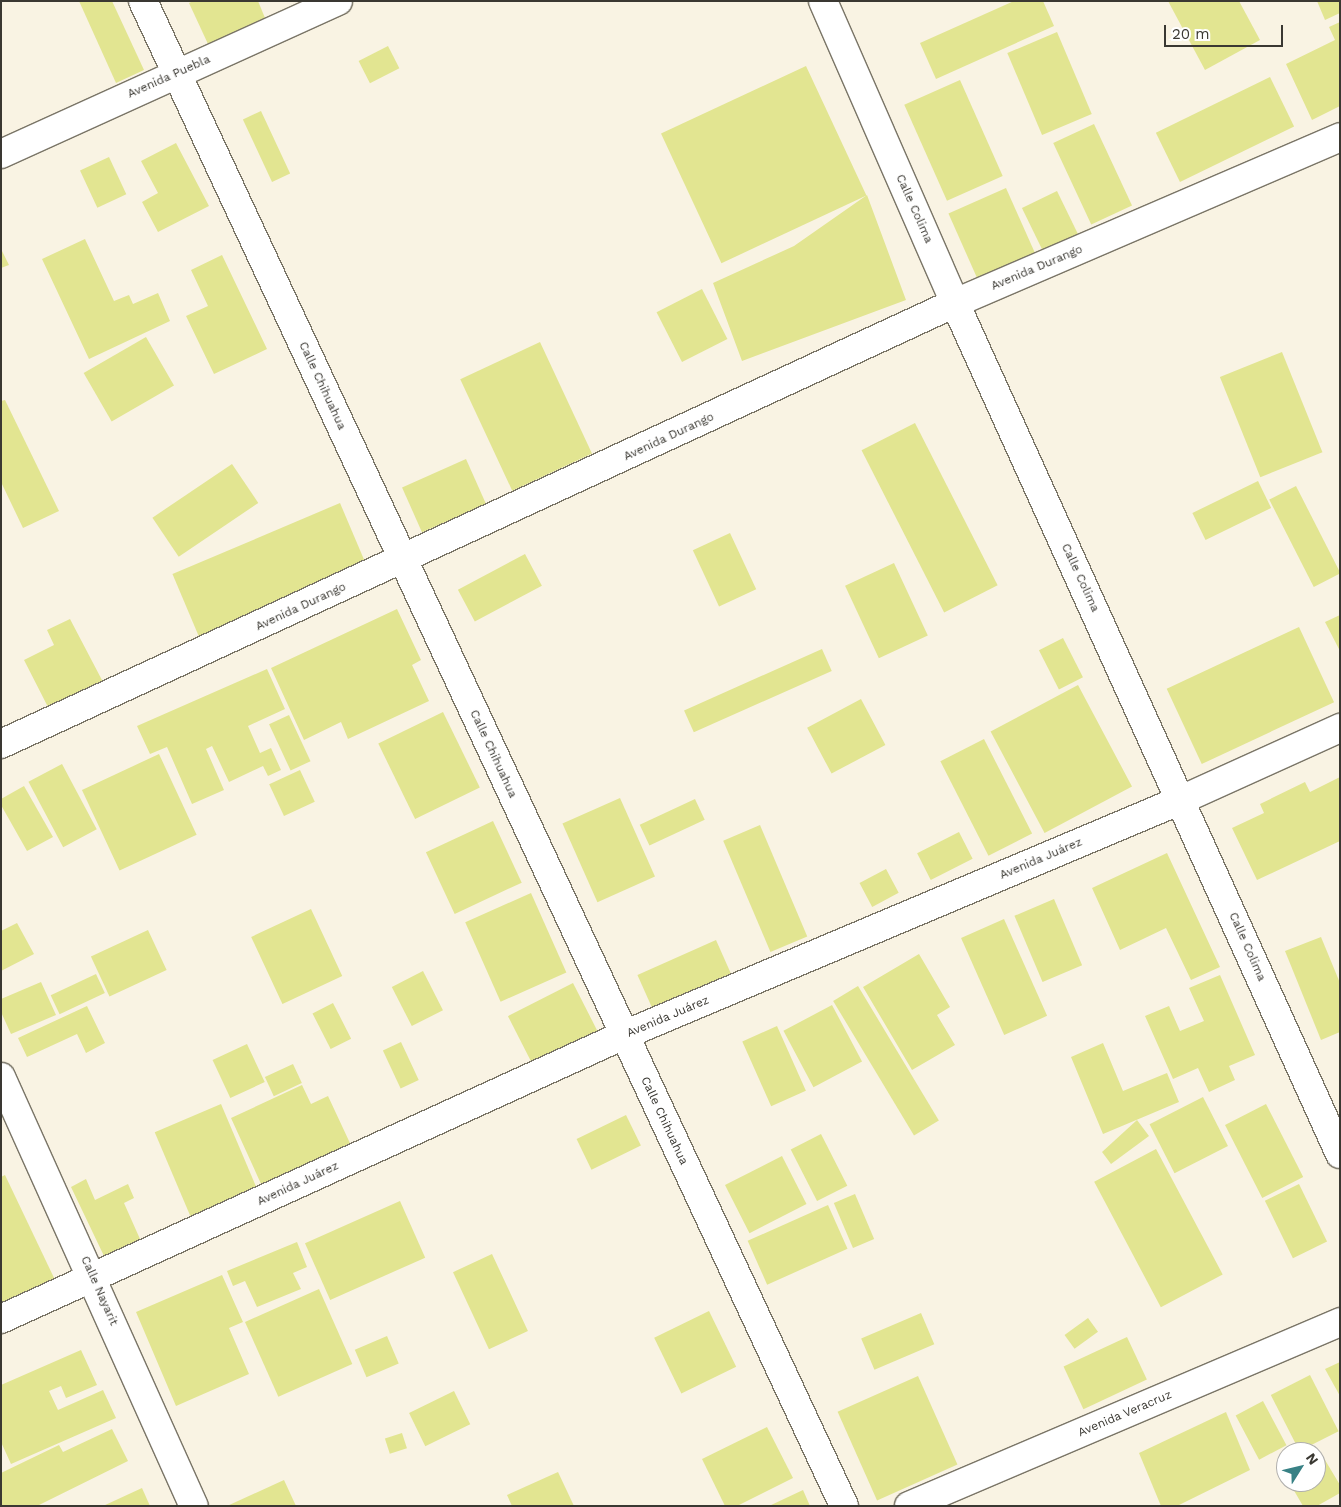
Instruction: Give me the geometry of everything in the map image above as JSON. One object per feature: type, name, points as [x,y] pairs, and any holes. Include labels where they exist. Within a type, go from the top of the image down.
[{"type":"street","name":"Calle Chihuahua","points":[[143,1],[844,1506]]},
{"type":"street","name":"Avenida Puebla","points":[[1,154],[338,1]]},
{"type":"street","name":"Calle Colima","points":[[823,1],[955,303],[1340,1154]]},
{"type":"street","name":"Avenida Durango","points":[[1,744],[403,561],[955,303],[1340,137]]},
{"type":"street","name":"Avenida Juárez","points":[[1,1319],[624,1035],[1181,800],[1340,728]]},
{"type":"street","name":"Calle Nayarit","points":[[1,1076],[93,1277],[194,1506]]},
{"type":"street","name":"Avenida Veracruz","points":[[910,1506],[1340,1322]]},
{"type":"building","points":[[79,1],[112,1],[144,70],[116,83]]},
{"type":"building","points":[[193,1],[258,1],[265,18],[208,44],[189,3]]},
{"type":"building","points":[[1014,1],[1043,1],[1054,26],[936,79],[920,43]]},
{"type":"building","points":[[1168,1],[1239,1],[1260,40],[1205,70]]},
{"type":"building","points":[[1317,1],[1340,1],[1340,13],[1325,20]]},
{"type":"building","points":[[1340,22],[1340,106],[1312,120],[1286,64],[1335,40],[1329,27]]},
{"type":"building","points":[[1057,32],[1092,114],[1042,135],[1007,53]]},
{"type":"building","points":[[388,46],[399,68],[370,83],[359,61]]},
{"type":"building","points":[[806,66],[866,196],[721,263],[661,134]]},
{"type":"building","points":[[1270,77],[1294,126],[1180,182],[1156,133]]},
{"type":"building","points":[[960,80],[1003,176],[947,201],[904,105]]},
{"type":"building","points":[[261,111],[290,174],[272,182],[243,119]]},
{"type":"building","points":[[1094,124],[1132,206],[1091,225],[1053,143]]},
{"type":"building","points":[[176,143],[209,206],[158,232],[142,202],[158,193],[141,161]]},
{"type":"building","points":[[109,157],[126,194],[97,208],[80,171]]},
{"type":"building","points":[[1006,188],[1036,256],[979,281],[948,214]]},
{"type":"building","points":[[1057,191],[1079,236],[1044,253],[1022,208]]},
{"type":"building","points":[[867,195],[906,300],[742,361],[713,283],[794,246]]},
{"type":"building","points":[[85,239],[114,301],[129,295],[133,304],[158,293],[170,321],[89,359],[42,259]]},
{"type":"building","points":[[1,249],[9,265],[1,268]]},
{"type":"building","points":[[222,255],[267,349],[214,374],[186,316],[208,306],[191,270]]},
{"type":"building","points":[[702,289],[727,339],[682,362],[657,312]]},
{"type":"building","points":[[146,337],[174,385],[112,421],[84,373]]},
{"type":"building","points":[[540,342],[592,453],[512,491],[460,379]]},
{"type":"building","points":[[1282,352],[1322,452],[1260,477],[1220,377]]},
{"type":"building","points":[[5,400],[59,511],[23,528],[1,482],[1,401]]},
{"type":"building","points":[[915,423],[998,585],[944,612],[862,450]]},
{"type":"building","points":[[466,459],[486,504],[422,532],[402,487]]},
{"type":"building","points":[[232,464],[258,503],[179,557],[152,518]]},
{"type":"building","points":[[1258,481],[1271,508],[1206,540],[1192,513]]},
{"type":"building","points":[[1296,486],[1340,572],[1314,587],[1269,500]]},
{"type":"building","points":[[340,503],[367,567],[199,638],[172,574]]},
{"type":"building","points":[[730,533],[756,589],[719,607],[693,550]]},
{"type":"building","points":[[525,554],[542,586],[475,621],[458,590]]},
{"type":"building","points":[[894,563],[928,636],[879,658],[845,586]]},
{"type":"building","points":[[397,609],[421,660],[412,665],[429,701],[348,739],[341,722],[304,740],[271,668]]},
{"type":"building","points":[[1340,615],[1340,651],[1325,622]]},
{"type":"building","points":[[70,619],[103,682],[49,709],[24,660],[54,645],[47,630]]},
{"type":"building","points":[[1299,627],[1334,702],[1202,764],[1167,689]]},
{"type":"building","points":[[1063,638],[1083,677],[1059,689],[1039,650]]},
{"type":"building","points":[[822,649],[832,671],[694,732],[684,710]]},
{"type":"building","points":[[267,669],[285,709],[248,726],[260,753],[271,748],[281,770],[268,776],[263,766],[229,782],[212,746],[206,749],[224,790],[192,804],[167,747],[150,754],[137,726]]},
{"type":"building","points":[[1078,685],[1132,787],[1045,833],[991,731]]},
{"type":"building","points":[[861,699],[885,745],[832,774],[807,728]]},
{"type":"building","points":[[443,712],[480,787],[415,819],[378,744]]},
{"type":"building","points":[[289,715],[311,761],[291,771],[269,724]]},
{"type":"building","points":[[984,739],[1032,833],[988,856],[940,761]]},
{"type":"building","points":[[159,754],[197,835],[120,871],[82,790]]},
{"type":"building","points":[[62,764],[97,829],[63,847],[28,782]]},
{"type":"building","points":[[300,770],[315,802],[284,816],[269,784]]},
{"type":"building","points":[[1340,777],[1340,841],[1257,880],[1232,828],[1264,813],[1260,804],[1305,782],[1310,792]]},
{"type":"building","points":[[24,786],[53,837],[27,851],[1,805],[1,799]]},
{"type":"building","points":[[620,798],[655,877],[597,902],[562,824]]},
{"type":"building","points":[[695,799],[705,820],[649,846],[640,825]]},
{"type":"building","points":[[493,821],[522,883],[455,914],[426,852]]},
{"type":"building","points":[[760,825],[807,936],[770,952],[723,841]]},
{"type":"building","points":[[959,832],[973,859],[931,880],[917,853]]},
{"type":"building","points":[[1167,853],[1220,967],[1191,980],[1166,928],[1120,950],[1092,888]]},
{"type":"building","points":[[886,869],[899,893],[872,907],[860,883]]},
{"type":"building","points":[[531,893],[566,972],[501,1002],[465,922]]},
{"type":"building","points":[[1054,899],[1082,965],[1043,982],[1014,916]]},
{"type":"building","points":[[311,909],[342,976],[282,1004],[251,937]]},
{"type":"building","points":[[1004,919],[1047,1016],[1004,1035],[961,938]]},
{"type":"building","points":[[17,923],[34,954],[1,971],[1,931]]},
{"type":"building","points":[[148,930],[167,970],[109,997],[91,957]]},
{"type":"building","points":[[1321,937],[1340,983],[1340,1032],[1321,1040],[1285,951]]},
{"type":"building","points":[[716,940],[732,976],[653,1011],[637,975]]},
{"type":"building","points":[[919,954],[950,1007],[937,1015],[955,1045],[912,1070],[863,987]]},
{"type":"building","points":[[423,971],[443,1010],[412,1026],[392,987]]},
{"type":"building","points":[[96,974],[105,993],[60,1014],[51,995]]},
{"type":"building","points":[[1220,975],[1255,1055],[1229,1066],[1235,1080],[1209,1092],[1198,1068],[1173,1079],[1145,1016],[1169,1006],[1180,1031],[1204,1021],[1189,988]]},
{"type":"building","points":[[41,982],[56,1015],[11,1034],[1,1012],[1,999]]},
{"type":"building","points":[[573,983],[598,1033],[533,1066],[508,1016]]},
{"type":"building","points":[[858,986],[939,1121],[914,1136],[833,1001]]},
{"type":"building","points":[[333,1003],[351,1039],[331,1049],[313,1013]]},
{"type":"building","points":[[832,1005],[862,1062],[813,1087],[783,1031]]},
{"type":"building","points":[[87,1006],[105,1043],[86,1053],[77,1034],[27,1057],[18,1038]]},
{"type":"building","points":[[777,1026],[806,1091],[771,1106],[742,1041]]},
{"type":"building","points":[[401,1042],[419,1080],[401,1089],[383,1050]]},
{"type":"building","points":[[1103,1043],[1123,1091],[1167,1073],[1179,1102],[1103,1134],[1071,1057]]},
{"type":"building","points":[[247,1044],[265,1082],[230,1098],[213,1060]]},
{"type":"building","points":[[293,1064],[302,1083],[274,1096],[265,1077]]},
{"type":"building","points":[[302,1085],[311,1104],[328,1096],[356,1156],[267,1197],[231,1118]]},
{"type":"building","points":[[1203,1097],[1228,1146],[1175,1173],[1150,1124]]},
{"type":"building","points":[[221,1104],[259,1192],[192,1221],[155,1132]]},
{"type":"building","points":[[1266,1104],[1303,1177],[1262,1198],[1225,1125]]},
{"type":"building","points":[[626,1115],[641,1146],[591,1170],[577,1139]]},
{"type":"building","points":[[1137,1120],[1149,1136],[1111,1164],[1102,1152]]},
{"type":"building","points":[[821,1134],[847,1186],[817,1201],[791,1149]]},
{"type":"building","points":[[1156,1149],[1223,1274],[1161,1307],[1094,1182]]},
{"type":"building","points":[[782,1156],[807,1204],[749,1233],[725,1185]]},
{"type":"building","points":[[5,1175],[56,1282],[1,1308],[1,1177]]},
{"type":"building","points":[[86,1179],[95,1200],[128,1184],[134,1198],[124,1203],[140,1239],[104,1256],[71,1187]]},
{"type":"building","points":[[1299,1184],[1327,1242],[1293,1258],[1265,1201]]},
{"type":"building","points":[[855,1194],[874,1239],[853,1248],[834,1203]]},
{"type":"building","points":[[400,1201],[425,1258],[330,1300],[305,1243]]},
{"type":"building","points":[[828,1205],[848,1249],[767,1285],[748,1241]]},
{"type":"building","points":[[297,1242],[307,1267],[293,1273],[301,1289],[257,1307],[245,1281],[233,1286],[227,1271]]},
{"type":"building","points":[[492,1254],[528,1331],[489,1349],[453,1272]]},
{"type":"building","points":[[222,1275],[243,1322],[229,1328],[249,1374],[176,1406],[136,1312]]},
{"type":"building","points":[[319,1289],[352,1364],[278,1397],[245,1322]]},
{"type":"building","points":[[709,1311],[736,1367],[681,1393],[654,1338]]},
{"type":"building","points":[[921,1313],[934,1344],[874,1370],[861,1338]]},
{"type":"building","points":[[1088,1318],[1098,1332],[1075,1349],[1065,1335]]},
{"type":"building","points":[[387,1336],[399,1364],[367,1377],[355,1350]]},
{"type":"building","points":[[1127,1337],[1147,1380],[1083,1409],[1064,1367]]},
{"type":"building","points":[[81,1350],[97,1385],[66,1398],[61,1386],[49,1391],[58,1410],[103,1390],[116,1418],[11,1464],[1,1442],[1,1385]]},
{"type":"building","points":[[1340,1362],[1340,1396],[1325,1369]]},
{"type":"building","points":[[1310,1375],[1339,1431],[1317,1442],[1295,1442],[1271,1395]]},
{"type":"building","points":[[918,1376],[957,1465],[877,1500],[838,1412]]},
{"type":"building","points":[[454,1391],[470,1424],[425,1446],[409,1413]]},
{"type":"building","points":[[1263,1401],[1285,1442],[1276,1442],[1276,1451],[1259,1460],[1236,1416]]},
{"type":"building","points":[[1226,1412],[1250,1470],[1177,1506],[1161,1506],[1139,1453]]},
{"type":"building","points":[[767,1427],[793,1478],[737,1506],[725,1506],[702,1459]]},
{"type":"building","points":[[112,1429],[128,1461],[37,1506],[1,1506],[1,1473],[59,1445],[63,1452]]},
{"type":"building","points":[[402,1433],[407,1448],[390,1454],[385,1439]]},
{"type":"building","points":[[1326,1462],[1340,1485],[1340,1493],[1317,1506],[1303,1506],[1295,1492],[1326,1492]]},
{"type":"building","points":[[558,1472],[574,1506],[512,1506],[507,1495]]},
{"type":"building","points":[[284,1480],[296,1506],[227,1506]]},
{"type":"building","points":[[142,1488],[150,1506],[103,1506]]},
{"type":"building","points":[[803,1490],[810,1506],[769,1506]]}]
